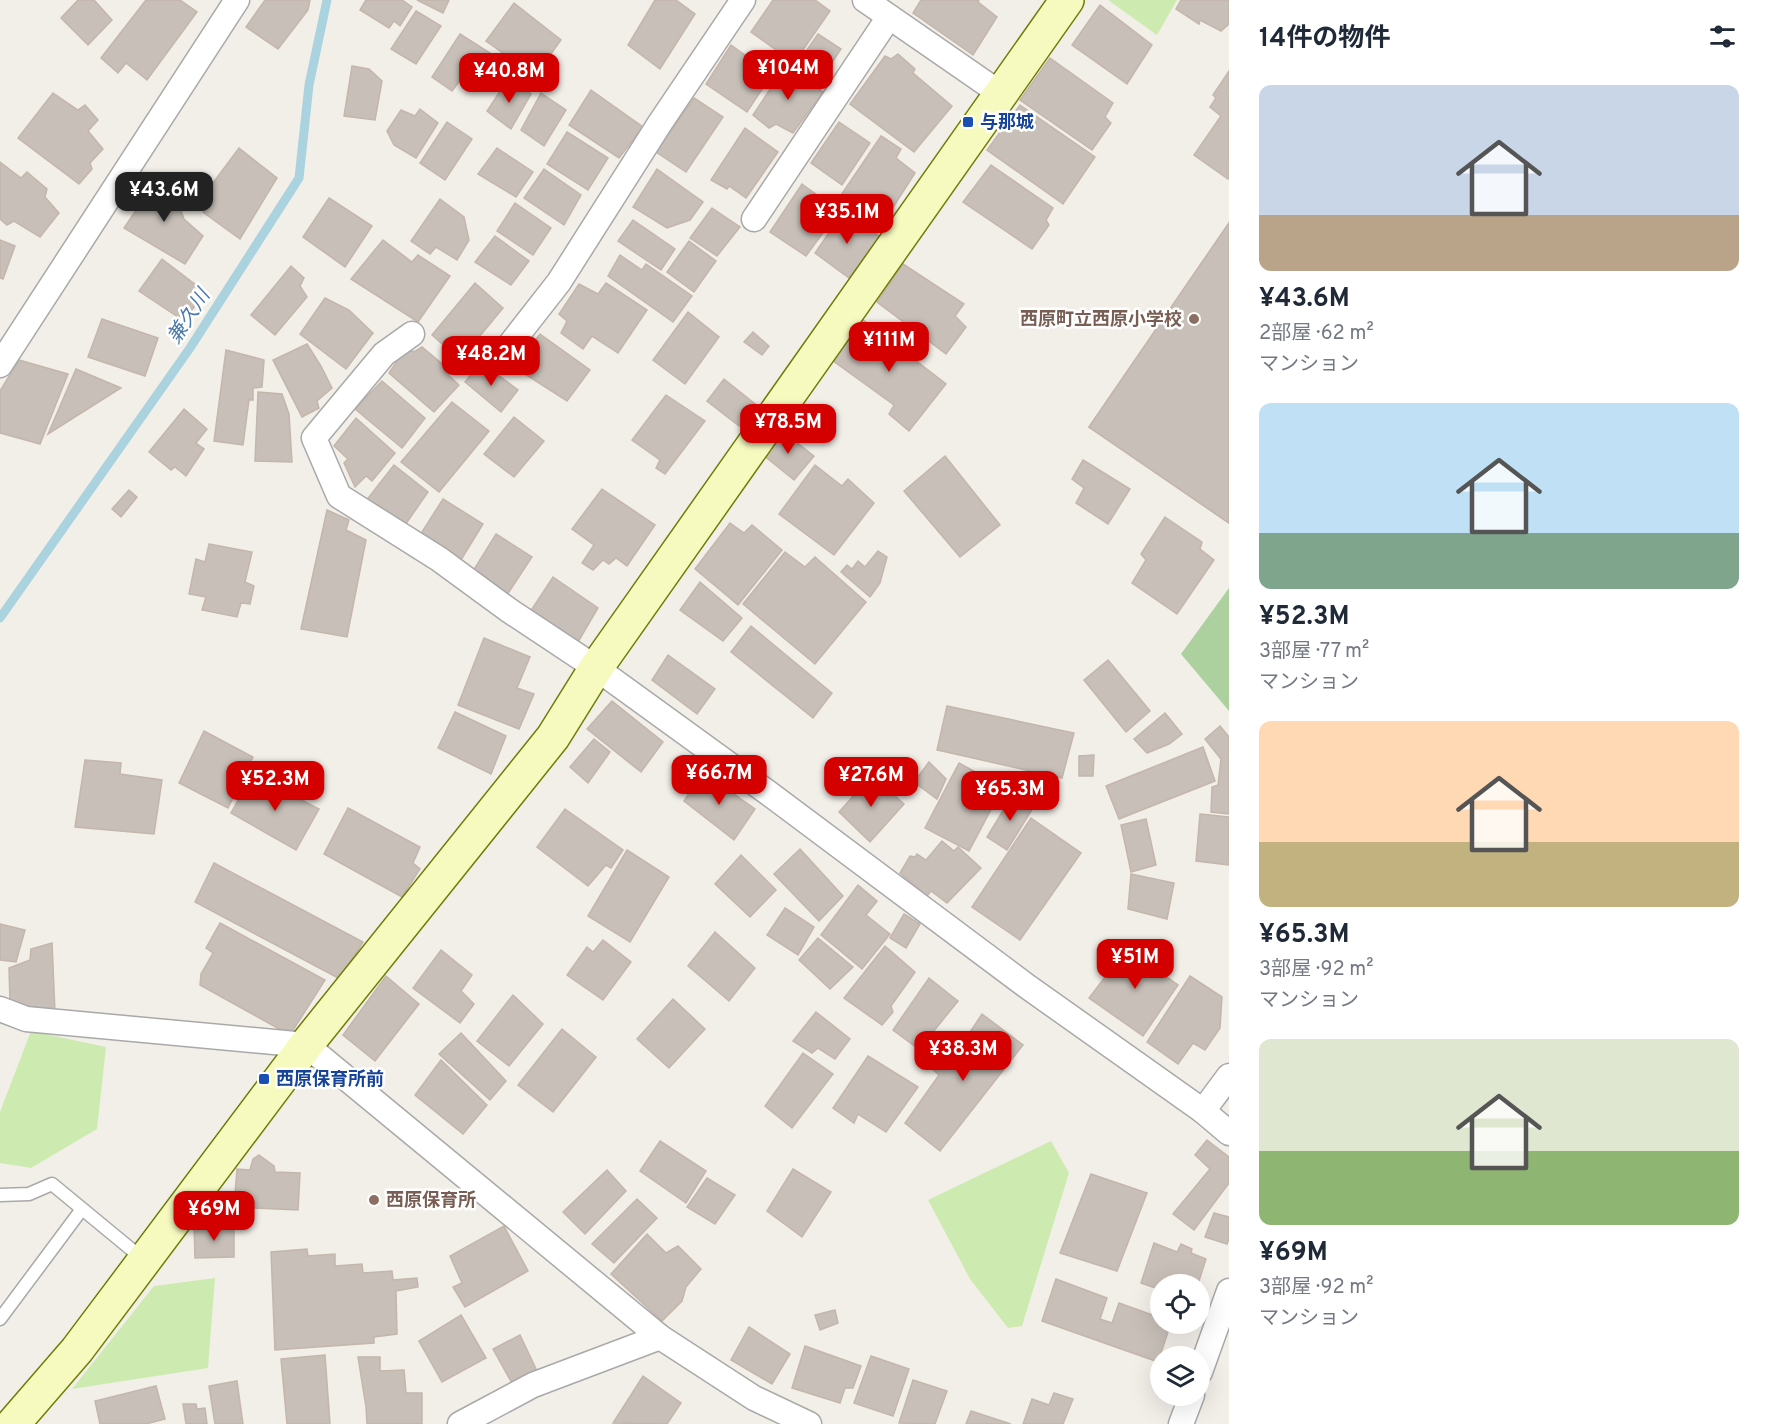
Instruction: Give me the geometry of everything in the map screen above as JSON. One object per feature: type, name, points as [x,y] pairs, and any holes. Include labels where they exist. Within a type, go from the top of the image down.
[{"type":"street","points":[[0,365],[237,0]]},
{"type":"street","points":[[498,360],[559,282],[660,123],[743,0]]},
{"type":"street","points":[[865,0],[1000,94]]},
{"type":"street","points":[[13,1424],[77,1350],[306,1045],[553,737],[596,668],[1067,0]]},
{"type":"street","points":[[754,219],[889,17]]},
{"type":"street","points":[[412,334],[384,354],[314,438],[339,496],[439,559],[510,611],[596,668],[777,799],[1028,987],[1203,1111],[1229,1133]]},
{"type":"street","points":[[0,1009],[26,1019],[306,1045],[660,1337],[754,1398],[809,1424]]},
{"type":"street","points":[[1203,1111],[1229,1076]]},
{"type":"street","points":[[1209,1346],[1229,1291]]},
{"type":"street","points":[[460,1424],[533,1384],[660,1337]]},
{"type":"street","points":[[1181,1424],[1188,1406]]},
{"type":"lane","points":[[0,1195],[29,1194],[52,1185],[144,1260]]},
{"type":"lane","points":[[0,1319],[82,1209]]},
{"type":"green space","points":[[1108,0],[1177,0],[1157,35]]},
{"type":"green space","points":[[1229,588],[1229,711],[1181,654]]},
{"type":"green space","points":[[31,1031],[106,1047],[97,1129],[31,1168],[0,1163],[0,1112]]},
{"type":"green space","points":[[1051,1141],[1069,1173],[1022,1326],[1008,1328],[970,1279],[928,1200]]},
{"type":"green space","points":[[215,1278],[208,1368],[72,1389],[154,1286]]},
{"type":"building","points":[[78,0],[94,0],[112,20],[88,45],[61,18]]},
{"type":"building","points":[[146,0],[180,0],[197,12],[147,80],[126,63],[118,73],[101,58]]},
{"type":"building","points":[[265,0],[310,0],[308,10],[278,49],[246,27]]},
{"type":"building","points":[[366,0],[402,0],[412,7],[400,26],[394,21],[389,28],[360,10]]},
{"type":"building","points":[[417,0],[449,0],[443,13]]},
{"type":"building","points":[[655,0],[676,0],[695,14],[660,69],[628,45]]},
{"type":"building","points":[[773,0],[815,0],[830,11],[794,63],[751,32]]},
{"type":"building","points":[[921,0],[979,0],[978,2],[997,17],[973,55],[913,13]]},
{"type":"building","points":[[1181,0],[1229,0],[1229,24],[1221,31],[1200,20],[1199,24],[1176,9]]},
{"type":"building","points":[[514,3],[561,40],[535,76],[486,41]]},
{"type":"building","points":[[1100,5],[1152,45],[1127,84],[1072,45]]},
{"type":"building","points":[[416,11],[441,26],[416,64],[391,49]]},
{"type":"building","points":[[460,34],[493,55],[476,81],[464,75],[452,91],[432,77]]},
{"type":"building","points":[[818,34],[841,49],[824,75],[800,60]]},
{"type":"building","points":[[731,45],[772,74],[747,112],[706,84]]},
{"type":"building","points":[[898,54],[915,69],[913,73],[952,106],[914,152],[850,104],[885,56],[891,59]]},
{"type":"building","points":[[1050,58],[1113,103],[1105,117],[1111,123],[1092,150],[1020,100]]},
{"type":"building","points":[[786,65],[823,92],[793,133],[776,124],[769,128],[753,115]]},
{"type":"building","points":[[352,66],[369,69],[382,81],[375,120],[344,116]]},
{"type":"building","points":[[1229,71],[1228,179],[1194,155],[1221,116],[1210,107],[1216,98],[1213,95]]},
{"type":"building","points":[[508,79],[531,94],[511,129],[487,111]]},
{"type":"building","points":[[591,90],[643,127],[619,158],[569,125]]},
{"type":"building","points":[[53,93],[78,110],[85,105],[98,120],[88,131],[103,149],[90,163],[92,169],[79,184],[18,138]]},
{"type":"building","points":[[541,93],[566,110],[544,146],[521,130]]},
{"type":"building","points":[[694,98],[723,117],[686,172],[656,152]]},
{"type":"building","points":[[1020,105],[1095,157],[1063,204],[987,150]]},
{"type":"building","points":[[420,109],[438,123],[416,158],[394,145],[387,131],[401,110],[415,116]]},
{"type":"building","points":[[447,122],[472,139],[445,180],[420,163]]},
{"type":"building","points":[[839,122],[870,143],[842,185],[811,163]]},
{"type":"building","points":[[745,128],[778,152],[746,198],[729,186],[727,189],[711,180]]},
{"type":"building","points":[[567,132],[608,158],[588,190],[547,164]]},
{"type":"building","points":[[881,136],[901,149],[896,158],[915,173],[880,228],[837,201]]},
{"type":"building","points":[[239,148],[277,178],[240,239],[204,213],[195,199],[205,184],[213,183]]},
{"type":"building","points":[[497,148],[533,172],[516,197],[478,174]]},
{"type":"building","points":[[0,162],[21,178],[27,172],[47,189],[45,197],[59,213],[40,237],[14,221],[7,225],[0,219]]},
{"type":"building","points":[[991,165],[1053,208],[1046,220],[1049,225],[1032,249],[963,202]]},
{"type":"building","points":[[544,169],[581,195],[564,225],[524,198]]},
{"type":"building","points":[[657,169],[703,202],[690,220],[667,228],[633,207]]},
{"type":"building","points":[[157,179],[173,188],[184,219],[203,236],[185,264],[124,228]]},
{"type":"building","points":[[802,184],[839,211],[806,256],[770,232]]},
{"type":"building","points":[[329,198],[372,226],[345,267],[303,237]]},
{"type":"building","points":[[440,199],[464,217],[469,240],[457,260],[436,247],[430,254],[411,241]]},
{"type":"building","points":[[515,203],[551,228],[533,255],[497,231]]},
{"type":"building","points":[[712,208],[740,227],[717,256],[690,238]]},
{"type":"building","points":[[844,211],[880,237],[849,278],[815,253]]},
{"type":"building","points":[[633,220],[675,249],[661,270],[618,241]]},
{"type":"building","name":"西原町立西原小学校","points":[[1229,223],[1229,339],[1226,337],[1171,419],[1218,450],[1229,434],[1229,523],[1089,427]]},
{"type":"building","name":"西原町立西原小学校","points":[[1229,223],[1229,523],[1089,427]]},
{"type":"building","points":[[495,236],[529,261],[511,285],[475,262]]},
{"type":"building","points":[[0,240],[15,246],[3,279],[0,278]]},
{"type":"building","points":[[383,240],[412,262],[418,255],[450,276],[418,322],[351,279]]},
{"type":"building","points":[[689,241],[716,261],[694,292],[667,272]]},
{"type":"building","points":[[620,255],[642,270],[646,264],[692,296],[673,322],[608,276]]},
{"type":"building","points":[[162,259],[205,292],[184,321],[139,291]]},
{"type":"building","points":[[903,264],[964,304],[955,316],[966,327],[946,354],[877,302]]},
{"type":"building","points":[[291,266],[304,278],[300,286],[307,297],[275,335],[251,315]]},
{"type":"building","points":[[475,283],[503,308],[460,360],[432,335]]},
{"type":"building","points":[[606,283],[647,310],[618,353],[592,336],[583,349],[561,333],[567,321],[559,314],[579,284],[598,294]]},
{"type":"building","points":[[325,298],[349,310],[373,333],[346,369],[300,334]]},
{"type":"building","points":[[688,312],[719,337],[685,384],[653,360]]},
{"type":"building","points":[[102,319],[158,338],[145,376],[88,357]]},
{"type":"building","points":[[862,319],[946,384],[909,431],[889,414],[894,405],[832,360]]},
{"type":"building","points":[[753,332],[769,346],[762,355],[744,342]]},
{"type":"building","points":[[540,334],[590,370],[567,401],[514,367]]},
{"type":"building","points":[[307,344],[332,388],[317,401],[319,408],[302,417],[273,360]]},
{"type":"building","points":[[406,347],[414,352],[422,347],[447,368],[445,372],[459,385],[434,412],[389,373]]},
{"type":"building","points":[[226,350],[264,360],[262,387],[253,388],[253,400],[249,400],[243,445],[214,441]]},
{"type":"building","points":[[19,360],[68,374],[40,444],[0,433],[0,391]]},
{"type":"building","points":[[481,362],[518,390],[501,412],[465,382]]},
{"type":"building","points":[[76,369],[121,388],[48,434]]},
{"type":"building","points":[[724,379],[755,404],[739,426],[707,401]]},
{"type":"building","points":[[382,381],[425,418],[402,448],[355,409]]},
{"type":"building","points":[[258,392],[282,394],[289,414],[292,462],[255,461]]},
{"type":"building","points":[[666,395],[705,421],[665,474],[656,468],[660,460],[632,440]]},
{"type":"building","points":[[452,402],[489,431],[439,492],[401,462]]},
{"type":"building","points":[[184,409],[207,429],[196,443],[204,449],[186,476],[175,467],[171,470],[149,452]]},
{"type":"building","points":[[514,417],[544,441],[514,477],[484,454]]},
{"type":"building","points":[[356,418],[395,453],[372,481],[366,476],[355,487],[344,463],[348,459],[334,446]]},
{"type":"building","points":[[781,430],[814,456],[794,480],[762,454]]},
{"type":"building","points":[[945,456],[1000,525],[960,557],[904,491]]},
{"type":"building","points":[[1083,460],[1130,489],[1108,524],[1076,503],[1084,488],[1072,479]]},
{"type":"building","points":[[394,465],[428,492],[403,528],[365,502]]},
{"type":"building","points":[[815,465],[842,486],[848,479],[874,503],[834,555],[779,514]]},
{"type":"building","points":[[602,489],[655,525],[627,566],[616,558],[609,564],[603,560],[593,570],[582,563],[594,545],[572,529]]},
{"type":"building","points":[[129,490],[137,497],[121,517],[112,509]]},
{"type":"building","points":[[443,499],[483,524],[461,560],[420,535]]},
{"type":"building","points":[[327,510],[349,520],[346,530],[366,540],[347,637],[301,629]]},
{"type":"building","points":[[1165,517],[1202,542],[1200,549],[1214,560],[1177,614],[1132,583],[1146,560],[1141,554]]},
{"type":"building","points":[[730,523],[744,533],[752,525],[782,550],[738,605],[695,569]]},
{"type":"building","points":[[496,534],[532,557],[507,595],[473,571]]},
{"type":"building","points":[[209,544],[252,552],[245,582],[254,586],[250,604],[241,603],[237,617],[202,610],[206,597],[189,594],[196,559],[205,562]]},
{"type":"building","points":[[878,551],[887,557],[880,583],[870,597],[841,572],[847,565],[852,569],[858,561],[865,567]]},
{"type":"building","points":[[785,552],[805,567],[815,557],[866,602],[815,664],[743,604]]},
{"type":"building","points":[[553,577],[598,608],[578,642],[530,612]]},
{"type":"building","points":[[700,582],[742,618],[723,641],[680,610]]},
{"type":"building","points":[[751,626],[832,693],[813,718],[731,652]]},
{"type":"building","points":[[484,638],[530,657],[517,688],[534,694],[519,729],[458,705]]},
{"type":"building","points":[[668,655],[715,689],[697,714],[652,680]]},
{"type":"building","points":[[1108,660],[1150,711],[1126,732],[1084,680]]},
{"type":"building","points":[[612,701],[663,742],[641,772],[587,729]]},
{"type":"building","points":[[947,706],[1074,733],[1062,778],[937,750]]},
{"type":"building","points":[[455,712],[506,736],[491,774],[438,748]]},
{"type":"building","points":[[1165,713],[1182,734],[1169,744],[1147,753],[1134,739]]},
{"type":"building","points":[[1220,726],[1229,737],[1229,814],[1211,812],[1212,787],[1218,785],[1221,759],[1205,739]]},
{"type":"building","points":[[204,731],[253,757],[228,808],[179,783]]},
{"type":"building","points":[[594,739],[610,752],[588,783],[570,767]]},
{"type":"building","points":[[1203,747],[1215,781],[1119,819],[1106,786]]},
{"type":"building","points":[[1094,755],[1093,776],[1079,776],[1079,756]]},
{"type":"building","points":[[85,760],[121,763],[120,774],[162,780],[154,834],[75,827]]},
{"type":"building","points":[[929,762],[946,779],[937,799],[914,782]]},
{"type":"building","points":[[959,763],[1003,787],[969,851],[925,828]]},
{"type":"building","points":[[703,772],[755,809],[734,840],[684,801]]},
{"type":"building","points":[[253,774],[319,809],[296,850],[231,813]]},
{"type":"building","points":[[872,775],[904,804],[870,842],[839,812]]},
{"type":"building","points":[[1013,794],[1033,808],[1007,850],[987,837]]},
{"type":"building","points":[[348,808],[420,847],[413,863],[420,869],[402,897],[324,854]]},
{"type":"building","points":[[565,809],[623,850],[611,868],[606,865],[588,886],[537,847]]},
{"type":"building","points":[[1200,814],[1229,817],[1229,865],[1196,861]]},
{"type":"building","points":[[1031,818],[1081,853],[1020,940],[972,907]]},
{"type":"building","points":[[1146,819],[1156,865],[1131,872],[1121,825]]},
{"type":"building","points":[[942,841],[954,851],[958,847],[981,868],[947,903],[931,891],[927,896],[900,873],[910,856],[915,857],[917,854],[926,860]]},
{"type":"building","points":[[800,849],[843,896],[819,921],[774,874]]},
{"type":"building","points":[[627,850],[669,877],[630,942],[588,916]]},
{"type":"building","points":[[741,855],[776,890],[750,917],[715,884]]},
{"type":"building","points":[[214,863],[363,942],[340,979],[195,902]]},
{"type":"building","points":[[1131,874],[1174,883],[1167,919],[1128,909]]},
{"type":"building","points":[[858,885],[877,901],[866,915],[890,934],[862,969],[821,935]]},
{"type":"building","points":[[785,908],[814,927],[798,955],[767,935]]},
{"type":"building","points":[[904,914],[920,924],[906,948],[890,938]]},
{"type":"building","points":[[220,923],[325,980],[290,1035],[200,985],[201,974],[213,953],[206,948]]},
{"type":"building","points":[[0,924],[25,930],[16,962],[0,960]]},
{"type":"building","points":[[715,932],[755,968],[729,1001],[688,966]]},
{"type":"building","points":[[818,938],[853,967],[830,989],[799,960]]},
{"type":"building","points":[[603,940],[631,962],[603,1000],[567,975],[587,947],[593,952]]},
{"type":"building","points":[[52,943],[55,1012],[10,1004],[9,968],[30,960],[31,949]]},
{"type":"building","points":[[1130,944],[1168,969],[1164,975],[1178,985],[1143,1036],[1089,998]]},
{"type":"building","points":[[885,946],[915,972],[891,1006],[893,1012],[882,1025],[844,998]]},
{"type":"building","points":[[441,950],[472,975],[461,991],[474,1004],[460,1023],[413,988]]},
{"type":"building","points":[[386,976],[419,1004],[375,1061],[343,1035]]},
{"type":"building","points":[[1190,976],[1222,997],[1220,1028],[1205,1050],[1193,1043],[1178,1064],[1147,1042]]},
{"type":"building","points":[[929,978],[958,1001],[933,1032],[938,1039],[928,1056],[893,1030]]},
{"type":"building","points":[[513,995],[543,1024],[509,1066],[477,1041]]},
{"type":"building","points":[[673,999],[705,1029],[669,1068],[637,1039]]},
{"type":"building","points":[[816,1012],[850,1039],[835,1059],[818,1048],[812,1053],[793,1041]]},
{"type":"building","points":[[982,1014],[1023,1045],[940,1151],[905,1123],[939,1075],[931,1068],[944,1051],[953,1058]]},
{"type":"building","points":[[562,1029],[596,1057],[553,1112],[518,1085]]},
{"type":"building","points":[[461,1033],[506,1081],[490,1100],[439,1054]]},
{"type":"building","points":[[803,1053],[833,1074],[792,1128],[765,1106]]},
{"type":"building","points":[[868,1056],[918,1087],[886,1132],[858,1114],[854,1123],[833,1108]]},
{"type":"building","points":[[441,1060],[487,1105],[463,1134],[415,1095]]},
{"type":"building","points":[[1207,1140],[1229,1157],[1229,1183],[1194,1230],[1173,1214],[1210,1169],[1195,1155]]},
{"type":"building","points":[[660,1141],[706,1171],[686,1203],[640,1171]]},
{"type":"building","points":[[259,1155],[274,1166],[275,1172],[300,1173],[298,1210],[234,1207],[237,1169],[250,1170],[253,1159]]},
{"type":"building","points":[[793,1169],[831,1192],[802,1237],[767,1211]]},
{"type":"building","points":[[607,1170],[626,1191],[585,1234],[563,1212]]},
{"type":"building","points":[[1091,1174],[1147,1193],[1117,1271],[1060,1253]]},
{"type":"building","points":[[707,1178],[735,1195],[715,1224],[687,1207]]},
{"type":"building","points":[[637,1199],[657,1218],[614,1263],[592,1244]]},
{"type":"building","points":[[1214,1213],[1229,1217],[1227,1244],[1205,1237]]},
{"type":"building","points":[[194,1226],[234,1226],[234,1257],[195,1258]]},
{"type":"building","points":[[504,1226],[528,1271],[465,1307],[453,1287],[462,1283],[450,1256]]},
{"type":"building","points":[[647,1234],[666,1253],[678,1246],[701,1269],[686,1287],[682,1301],[662,1321],[611,1274]]},
{"type":"building","points":[[1154,1243],[1177,1252],[1181,1244],[1192,1249],[1191,1253],[1206,1259],[1201,1274],[1150,1274],[1150,1286],[1141,1283]]},
{"type":"building","points":[[307,1249],[308,1256],[335,1254],[335,1266],[362,1264],[363,1273],[392,1271],[393,1280],[417,1278],[418,1287],[396,1291],[397,1334],[374,1337],[374,1343],[275,1350],[271,1252]]},
{"type":"building","points":[[1056,1279],[1107,1298],[1100,1319],[1112,1323],[1119,1303],[1150,1314],[1150,1334],[1167,1334],[1163,1346],[1150,1346],[1150,1359],[1042,1321]]},
{"type":"building","points":[[835,1310],[838,1323],[820,1330],[815,1315]]},
{"type":"building","points":[[461,1315],[486,1358],[442,1382],[419,1341]]},
{"type":"building","points":[[749,1327],[790,1354],[772,1384],[731,1360]]},
{"type":"building","points":[[520,1335],[537,1371],[513,1385],[493,1349]]},
{"type":"building","points":[[805,1346],[861,1366],[853,1388],[845,1388],[840,1403],[792,1388]]},
{"type":"building","points":[[325,1355],[330,1424],[287,1424],[281,1359]]},
{"type":"building","points":[[871,1356],[909,1369],[893,1416],[854,1403]]},
{"type":"building","points":[[358,1357],[380,1357],[380,1371],[404,1370],[406,1393],[422,1393],[422,1424],[367,1424]]},
{"type":"building","points":[[643,1376],[681,1403],[667,1424],[613,1423]]},
{"type":"building","points":[[913,1380],[947,1391],[935,1424],[899,1423]]},
{"type":"building","points":[[237,1381],[243,1424],[215,1424],[209,1386]]},
{"type":"building","points":[[156,1386],[165,1419],[146,1424],[100,1424],[95,1401]]},
{"type":"building","points":[[1054,1393],[1073,1399],[1063,1424],[1023,1424],[1032,1399],[1049,1405]]},
{"type":"building","points":[[183,1404],[196,1404],[197,1409],[205,1408],[207,1424],[186,1424]]},
{"type":"building","points":[[971,1411],[1011,1424],[966,1424]]},
{"type":"waterway","name":"兼久川","points":[[0,618],[190,348],[299,178],[309,85],[327,0]]},
{"type":"place","name":"与那城","points":[[968,122]]},
{"type":"place","name":"西原町立西原小学校","points":[[1194,319]]},
{"type":"place","name":"西原保育所前","points":[[264,1079]]},
{"type":"place","name":"西原保育所","points":[[374,1200]]}]
